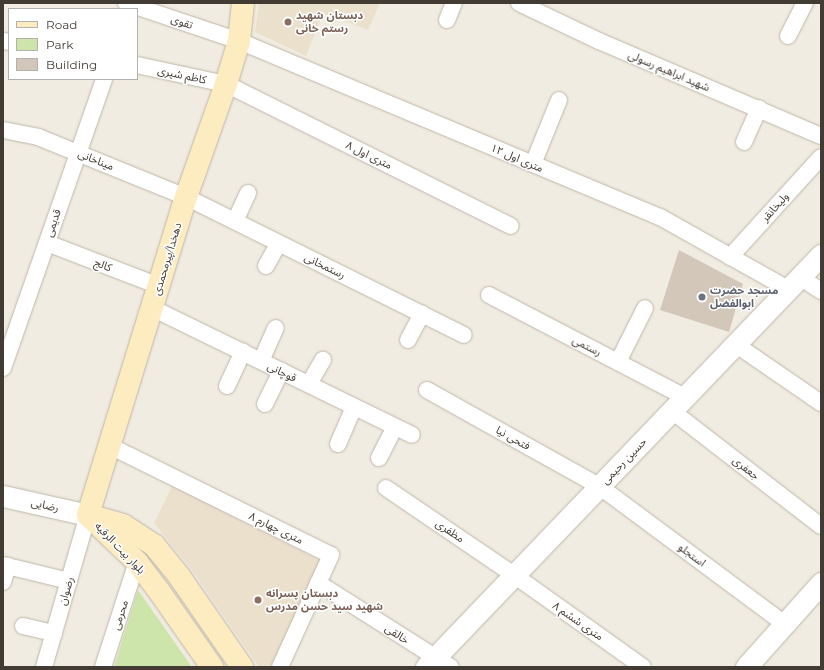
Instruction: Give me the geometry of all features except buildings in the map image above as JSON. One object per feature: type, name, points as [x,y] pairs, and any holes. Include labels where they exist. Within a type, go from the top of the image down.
[{"type":"main road","name":"دهخدا/پیرمحمدی","points":[[88,515],[186,197],[226,84],[239,41],[244,3]]},
{"type":"main road","name":"بلوار بیت الرقیه","points":[[88,515],[137,562],[212,667]]},
{"type":"main road","name":"بلوار بیت الرقیه","points":[[88,515],[123,525],[154,545],[179,576],[242,667]]},
{"type":"street","name":"تقوی","points":[[126,3],[239,41]]},
{"type":"street","points":[[447,20],[454,3]]},
{"type":"street","name":"شهید ابراهیم رسولی","points":[[519,3],[600,41],[759,108],[821,136]]},
{"type":"street","points":[[788,36],[805,3]]},
{"type":"street","name":"۱۲ متری اول","points":[[239,41],[660,217],[730,257],[794,283],[821,291]]},
{"type":"street","name":"کاظم شیری","points":[[138,65],[226,84]]},
{"type":"street","name":"قدیمی","points":[[3,368],[104,80]]},
{"type":"street","name":"۸ متری اول","points":[[226,84],[511,226]]},
{"type":"street","points":[[533,164],[559,100]]},
{"type":"street","points":[[744,142],[759,108]]},
{"type":"street","name":"میناخانی","points":[[3,130],[38,137],[186,197]]},
{"type":"street","name":"ولیخانقر","points":[[730,257],[821,157]]},
{"type":"street","points":[[235,221],[248,193]]},
{"type":"street","name":"رستمخانی","points":[[186,197],[464,336]]},
{"type":"street","name":"کالج","points":[[47,243],[159,286]]},
{"type":"street","points":[[266,266],[279,243]]},
{"type":"street","name":"حسین رحیمی","points":[[437,664],[514,575],[821,255]]},
{"type":"street","name":"رستمی","points":[[489,295],[618,362],[678,404]]},
{"type":"street","name":"قوچانی","points":[[152,308],[412,435]]},
{"type":"street","points":[[618,362],[645,308]]},
{"type":"street","points":[[408,340],[422,314]]},
{"type":"street","points":[[261,362],[276,328]]},
{"type":"street","points":[[735,344],[821,403]]},
{"type":"street","points":[[228,386],[243,352]]},
{"type":"street","points":[[309,384],[323,360]]},
{"type":"street","points":[[265,404],[282,371]]},
{"type":"street","name":"فتحی نیا","points":[[427,390],[599,486]]},
{"type":"street","name":"جعفری","points":[[678,404],[821,526]]},
{"type":"street","points":[[338,444],[354,407]]},
{"type":"street","points":[[379,458],[395,427]]},
{"type":"street","name":"۸ متری چهارم","points":[[110,446],[332,554],[280,667]]},
{"type":"street","name":"استجلو","points":[[599,486],[785,624]]},
{"type":"street","name":"مظفری","points":[[386,488],[514,575]]},
{"type":"street","name":"رضایی","points":[[3,496],[88,515]]},
{"type":"street","name":"رضوان","points":[[44,667],[88,515]]},
{"type":"street","name":"محرمی","points":[[103,667],[137,562]]},
{"type":"street","points":[[3,582],[5,565],[69,581]]},
{"type":"street","name":"۸ متری ششم","points":[[514,575],[643,667]]},
{"type":"street","name":"خالقی","points":[[318,583],[437,664]]},
{"type":"street","points":[[746,667],[821,583]]},
{"type":"street","points":[[23,626],[54,633]]},
{"type":"shaded area","name":"دبستان شهید رستم خانی","points":[[259,3],[380,3],[368,30],[323,13],[306,56],[255,32]]},
{"type":"shaded area","name":"دبستان پسرانه شهید سید حسن مدرس","points":[[172,486],[323,562],[270,667],[259,667],[191,569],[154,523]]},
{"type":"green space","points":[[138,590],[192,667],[114,667]]},
{"type":"place","name":"دبستان شهید رستم خانی","points":[[288,22]]},
{"type":"place","name":"مسجد حضرت ابوالفضل","points":[[702,297]]},
{"type":"place","name":"دبستان پسرانه شهید سید حسن مدرس","points":[[258,600]]}]
